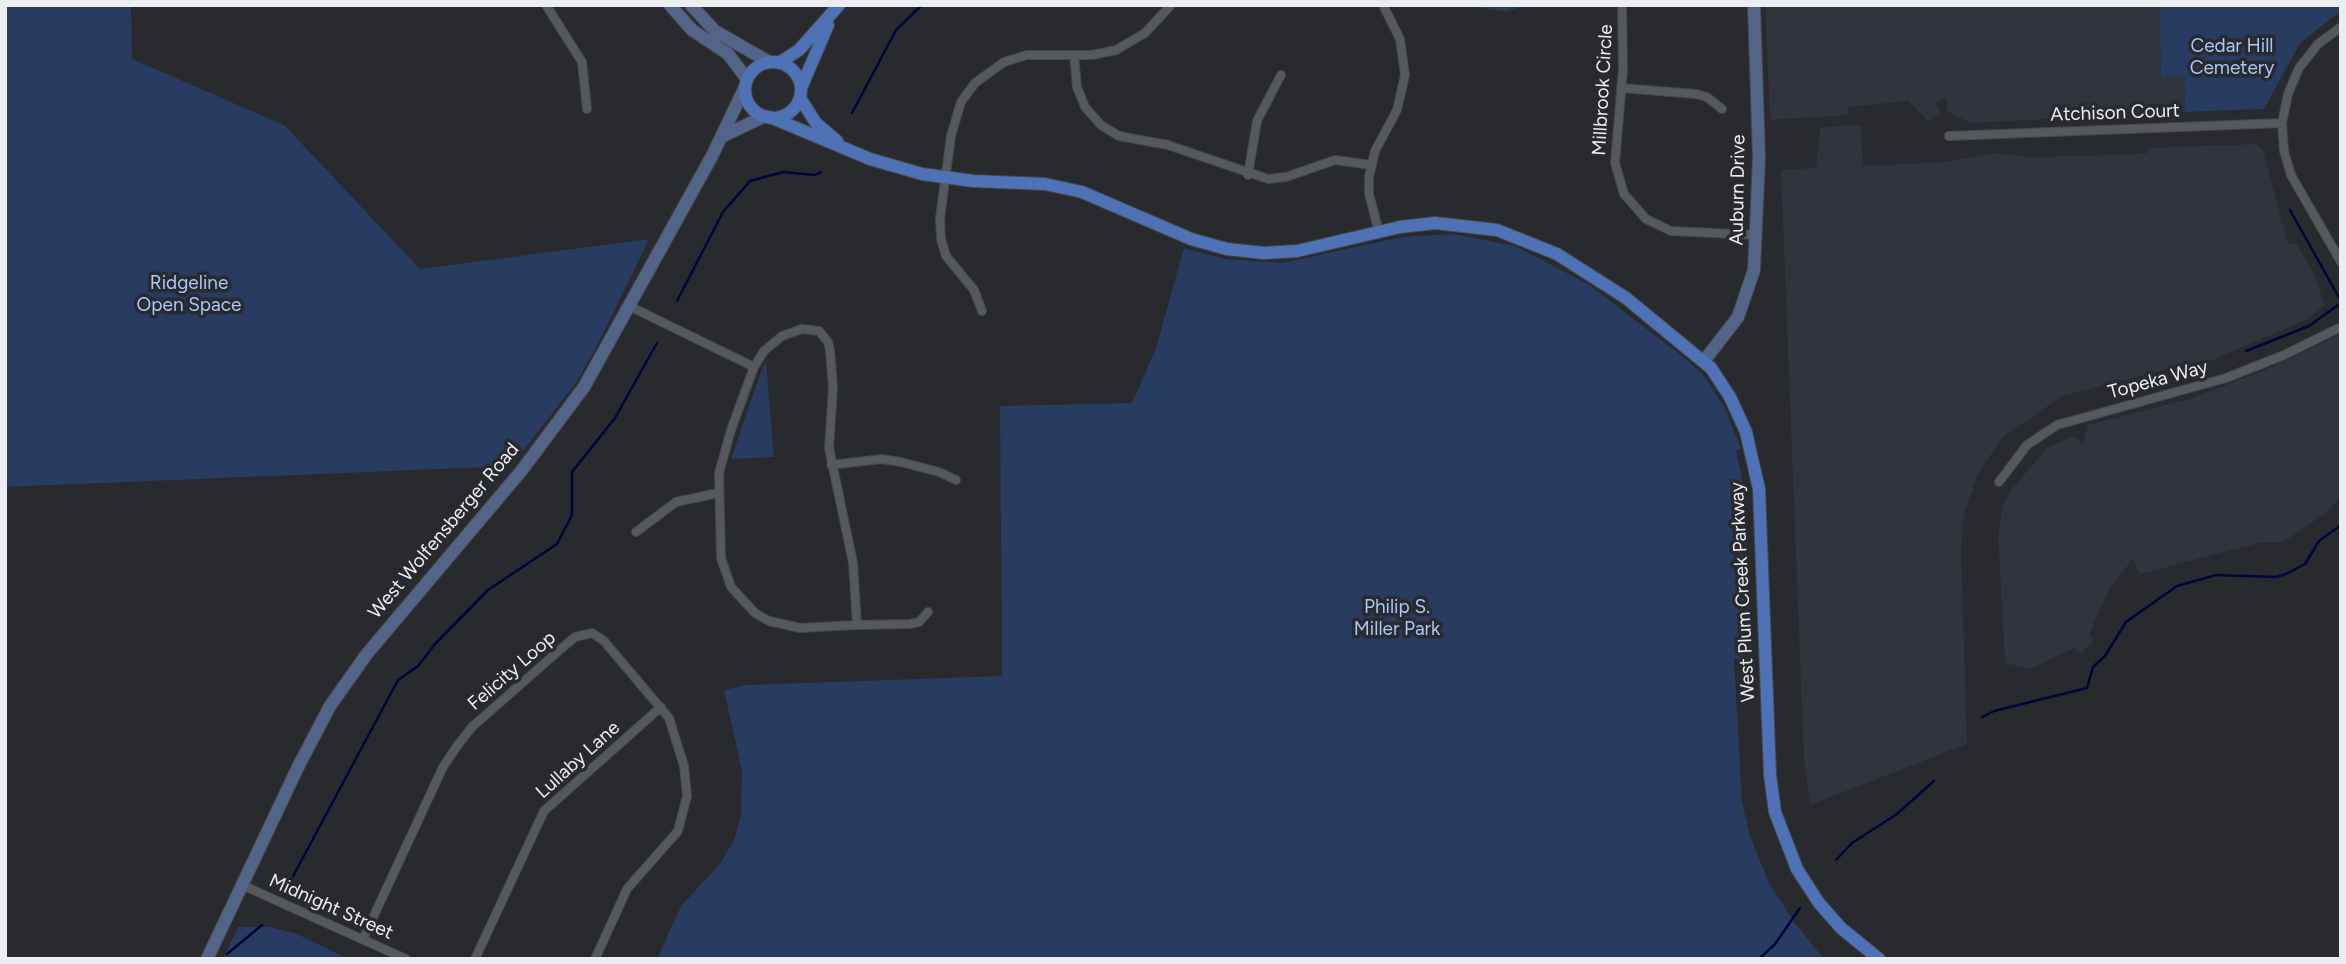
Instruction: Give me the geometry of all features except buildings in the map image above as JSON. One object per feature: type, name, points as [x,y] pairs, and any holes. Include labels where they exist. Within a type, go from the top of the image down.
[{"type":"main road","points":[[670,5],[692,30],[728,54],[746,83],[750,105],[768,117]]},
{"type":"main road","points":[[691,5],[715,31],[794,72],[800,93]]},
{"type":"main road","name":"Auburn Drive","points":[[1704,361],[1733,325],[1746,301],[1754,270],[1758,236],[1759,128],[1755,5]]},
{"type":"main road","points":[[746,83],[756,68],[799,50],[836,9]]},
{"type":"main road","points":[[723,136],[768,117],[789,113],[836,9]]},
{"type":"main road","name":"West Wolfensberger Road","points":[[207,959],[298,767],[349,677],[522,470],[584,387],[723,136],[746,83]]},
{"type":"main road","name":"West Plum Creek Parkway","points":[[800,93],[816,124],[848,150]]},
{"type":"main road","name":"West Plum Creek Parkway","points":[[768,117],[881,163],[945,178],[1045,184],[1073,190],[1101,198],[1191,239],[1247,252],[1297,251],[1417,225],[1453,223],[1497,230],[1538,244],[1626,298],[1704,361],[1739,413],[1758,476],[1770,775],[1779,827],[1797,869],[1819,904],[1841,928],[1879,959]]},
{"type":"street","points":[[546,5],[582,62],[587,109]]},
{"type":"street","points":[[982,311],[974,290],[950,263],[943,248],[940,218],[953,123],[961,102],[975,83],[992,69],[1015,58],[1040,54],[1104,52],[1126,46],[1153,27],[1171,5]]},
{"type":"street","points":[[1379,232],[1369,194],[1371,166],[1375,151],[1397,110],[1405,75],[1400,39],[1383,5]]},
{"type":"street","name":"Millbrook Circle","points":[[1622,5],[1621,88],[1615,163],[1624,194],[1637,211],[1654,224],[1671,230],[1758,236]]},
{"type":"street","points":[[2341,27],[2318,44],[2298,68],[2288,94],[2282,123],[2284,152],[2291,175],[2341,262]]},
{"type":"street","points":[[1074,55],[1080,97],[1101,125],[1119,136],[1176,148],[1248,175],[1268,179],[1286,177],[1335,160],[1371,166]]},
{"type":"street","points":[[1248,175],[1257,121],[1281,75]]},
{"type":"street","points":[[1621,88],[1696,94],[1707,97],[1722,109]]},
{"type":"street","name":"Atchison Court","points":[[1949,136],[2282,123]]},
{"type":"street","points":[[629,306],[754,367]]},
{"type":"street","name":"Topeka Way","points":[[1999,482],[2027,445],[2057,425],[2225,378],[2284,355],[2341,327]]},
{"type":"street","points":[[857,625],[853,563],[831,465],[833,372],[828,342],[818,331],[802,329],[782,336],[764,351],[754,367],[722,460],[718,493],[723,572],[732,587],[755,613],[769,621],[792,627],[910,624],[919,622],[928,612]]},
{"type":"street","points":[[831,465],[891,460],[939,471],[956,480]]},
{"type":"street","points":[[636,532],[676,502],[718,493]]},
{"type":"street","name":"Felicity Loop","points":[[363,939],[443,767],[457,746],[481,719],[575,637],[586,633],[598,636],[660,707],[673,727],[684,766],[687,796],[685,812],[671,842],[638,873],[627,889],[595,959]]},
{"type":"street","name":"Lullaby Lane","points":[[475,959],[544,811],[660,707]]},
{"type":"street","name":"Midnight Street","points":[[242,885],[406,959]]},
{"type":"shaded area","points":[[1765,5],[2159,5],[2161,76],[2184,76],[2185,112],[1970,123],[1947,111],[1947,98],[1935,102],[1942,113],[1929,122],[1908,101],[1848,107],[1847,115],[1770,120]]},
{"type":"shaded area","points":[[1861,125],[1863,166],[1945,162],[1992,153],[2033,157],[2113,155],[2148,153],[2147,148],[2256,144],[2263,150],[2288,244],[2296,243],[2314,274],[2325,305],[2308,319],[2205,363],[2204,360],[2062,396],[2003,437],[1978,473],[1963,518],[1961,552],[1967,744],[1810,805],[1804,760],[1781,170],[1816,168],[1820,127]]},
{"type":"shaded area","points":[[2341,334],[2341,497],[2326,513],[2283,542],[2263,542],[2140,574],[2133,559],[2111,586],[2089,634],[2094,640],[2081,654],[2074,648],[2031,669],[2005,663],[1998,536],[2002,508],[2011,490],[2047,448],[2073,436],[2083,443],[2087,425],[2190,399],[2265,370]]},
{"type":"green space","name":"Ridgeline Open Space","points":[[5,5],[131,5],[132,59],[284,125],[420,269],[649,239],[576,383],[511,466],[5,487]]},
{"type":"green space","points":[[1461,5],[1530,5],[1505,11]]},
{"type":"green space","name":"Cedar Hill Cemetery","points":[[2159,5],[2341,5],[2341,11],[2300,43],[2264,109],[2185,112],[2184,76],[2161,76]]},
{"type":"green space","name":"Philip S. Miller Park","points":[[1453,234],[1515,246],[1588,284],[1703,375],[1725,408],[1741,449],[1736,451],[1742,478],[1752,658],[1734,659],[1742,802],[1750,836],[1769,883],[1794,922],[1824,959],[657,959],[681,906],[720,864],[734,840],[741,815],[742,771],[724,690],[746,685],[1002,676],[1000,406],[1132,403],[1155,351],[1184,248],[1225,259],[1283,263],[1402,237]]},
{"type":"green space","points":[[766,361],[774,457],[731,459],[761,372]]},
{"type":"green space","points":[[238,927],[270,927],[297,934],[348,959],[223,959]]},
{"type":"waterway","points":[[852,113],[896,30],[922,5]]},
{"type":"waterway","points":[[677,301],[723,212],[750,181],[783,172],[815,175],[821,172]]},
{"type":"waterway","points":[[2290,210],[2341,301]]},
{"type":"waterway","points":[[2246,351],[2309,326],[2341,303]]},
{"type":"waterway","points":[[291,880],[398,680],[418,666],[435,644],[488,590],[557,544],[572,515],[572,472],[615,418],[657,343]]},
{"type":"waterway","points":[[1982,717],[1994,711],[2087,688],[2093,667],[2105,656],[2126,622],[2177,586],[2216,575],[2276,577],[2286,574],[2305,564],[2319,541],[2341,525]]},
{"type":"waterway","points":[[1836,860],[1852,843],[1897,814],[1934,781]]},
{"type":"waterway","points":[[1759,959],[1775,944],[1800,908]]},
{"type":"waterway","points":[[227,954],[262,925]]}]
